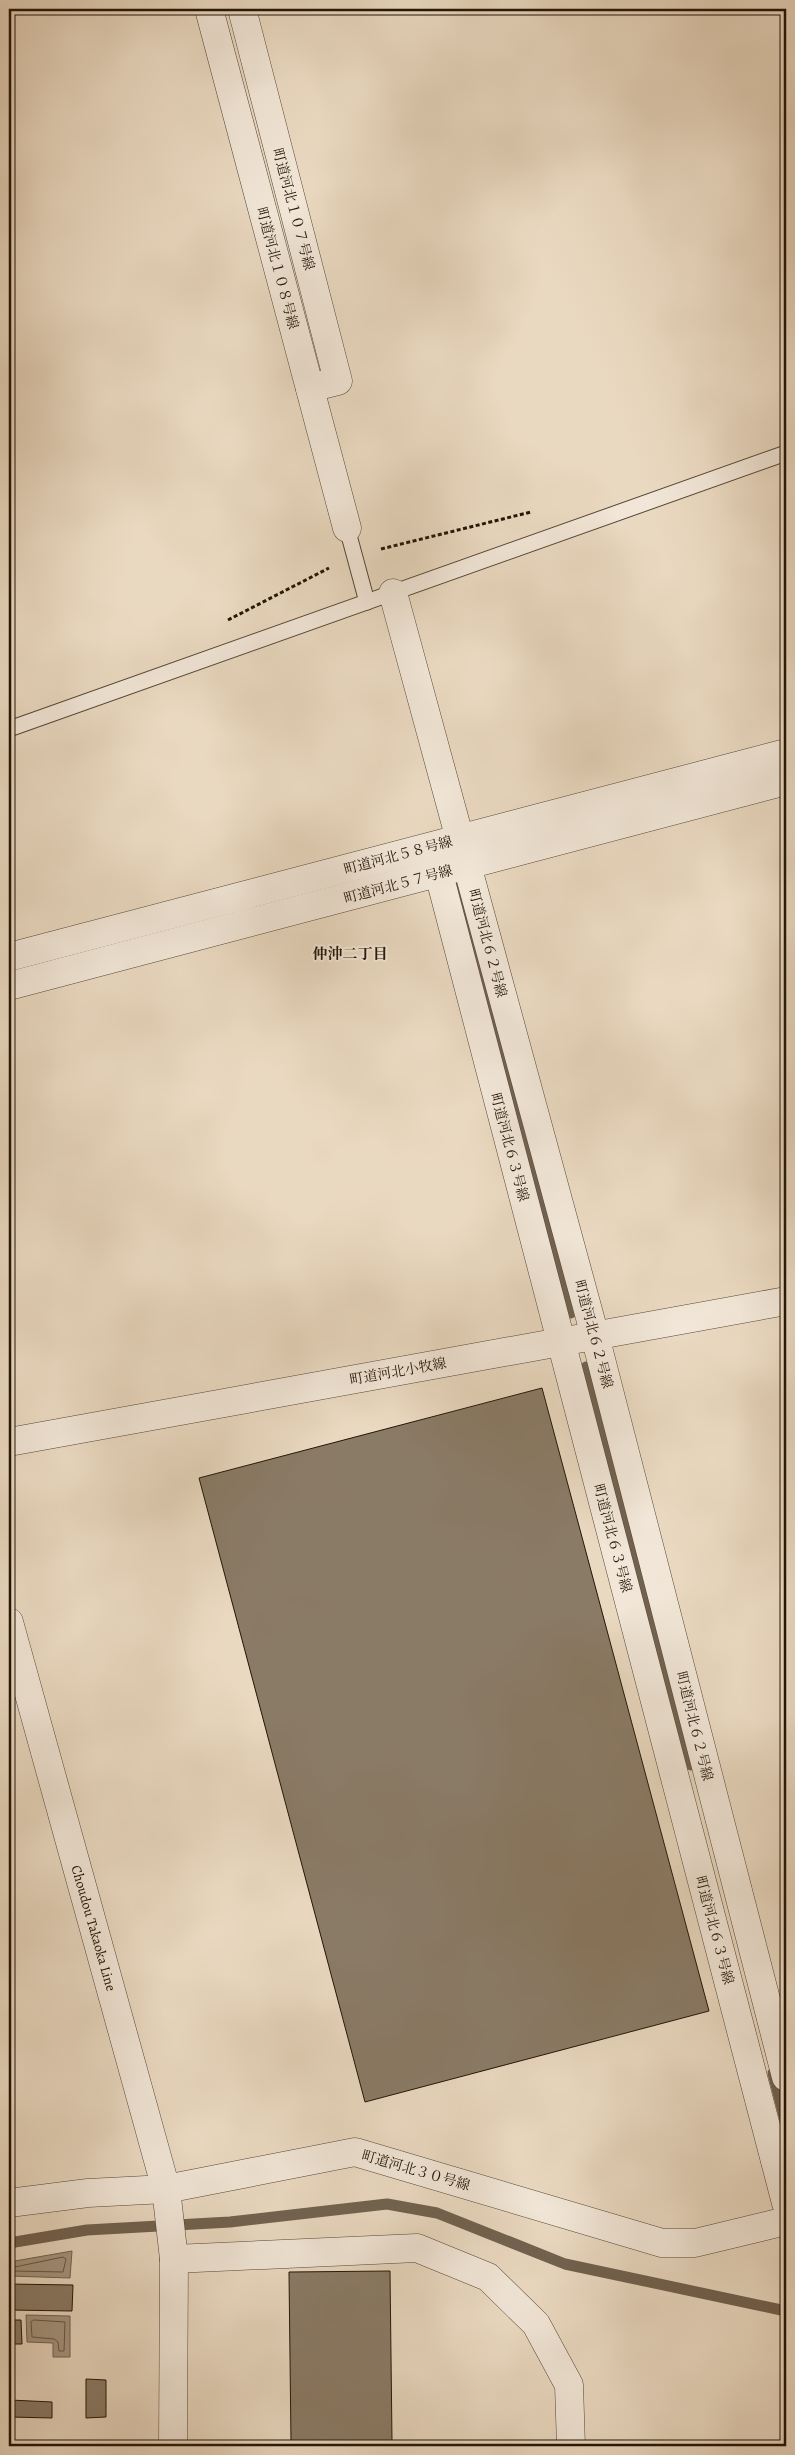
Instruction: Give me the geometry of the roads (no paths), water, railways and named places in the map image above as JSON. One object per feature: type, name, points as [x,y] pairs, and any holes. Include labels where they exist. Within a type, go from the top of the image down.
[{"type":"street","name":"町道河北１０８号線","points":[[209,9],[347,528]]},
{"type":"street","name":"町道河北１０７号線","points":[[242,9],[338,381],[310,388]]},
{"type":"street","name":"町道河北６２号線","points":[[393,593],[594,1336],[786,2078]]},
{"type":"street","name":"町道河北５８号線","points":[[9,957],[463,852],[786,752]]},
{"type":"street","name":"町道河北５７号線","points":[[9,986],[440,874],[463,852],[786,781]]},
{"type":"street","name":"町道河北６３号線","points":[[440,874],[786,2203]]},
{"type":"street","name":"町道河北小牧線","points":[[9,1442],[786,1301]]},
{"type":"street","name":"Choudou Takaoka Line","points":[[9,1622],[166,2189],[173,2247],[173,2446]]},
{"type":"street","name":"町道河北３０号線","points":[[9,2203],[88,2193],[166,2189],[355,2152],[662,2242],[695,2243],[786,2222]]},
{"type":"street","points":[[173,2247],[417,2248],[488,2277],[536,2324],[569,2385],[571,2446]]},
{"type":"lane","points":[[9,729],[786,453]]},
{"type":"lane","points":[[347,528],[367,602]]},
{"type":"water","points":[[72,2251],[70,2278],[9,2276],[9,2262]]},
{"type":"water","points":[[26,2315],[70,2316],[70,2357],[53,2357],[53,2343],[27,2342]]},
{"type":"waterway","points":[[453,868],[571,1313]]},
{"type":"waterway","points":[[586,1367],[691,1765]]},
{"type":"waterway","points":[[773,2073],[786,2124]]},
{"type":"waterway","points":[[9,2243],[87,2230],[230,2222],[387,2204],[437,2213],[565,2264],[786,2311]]},
{"type":"district","name":"仲沖二丁目","points":[[350,954]]}]
